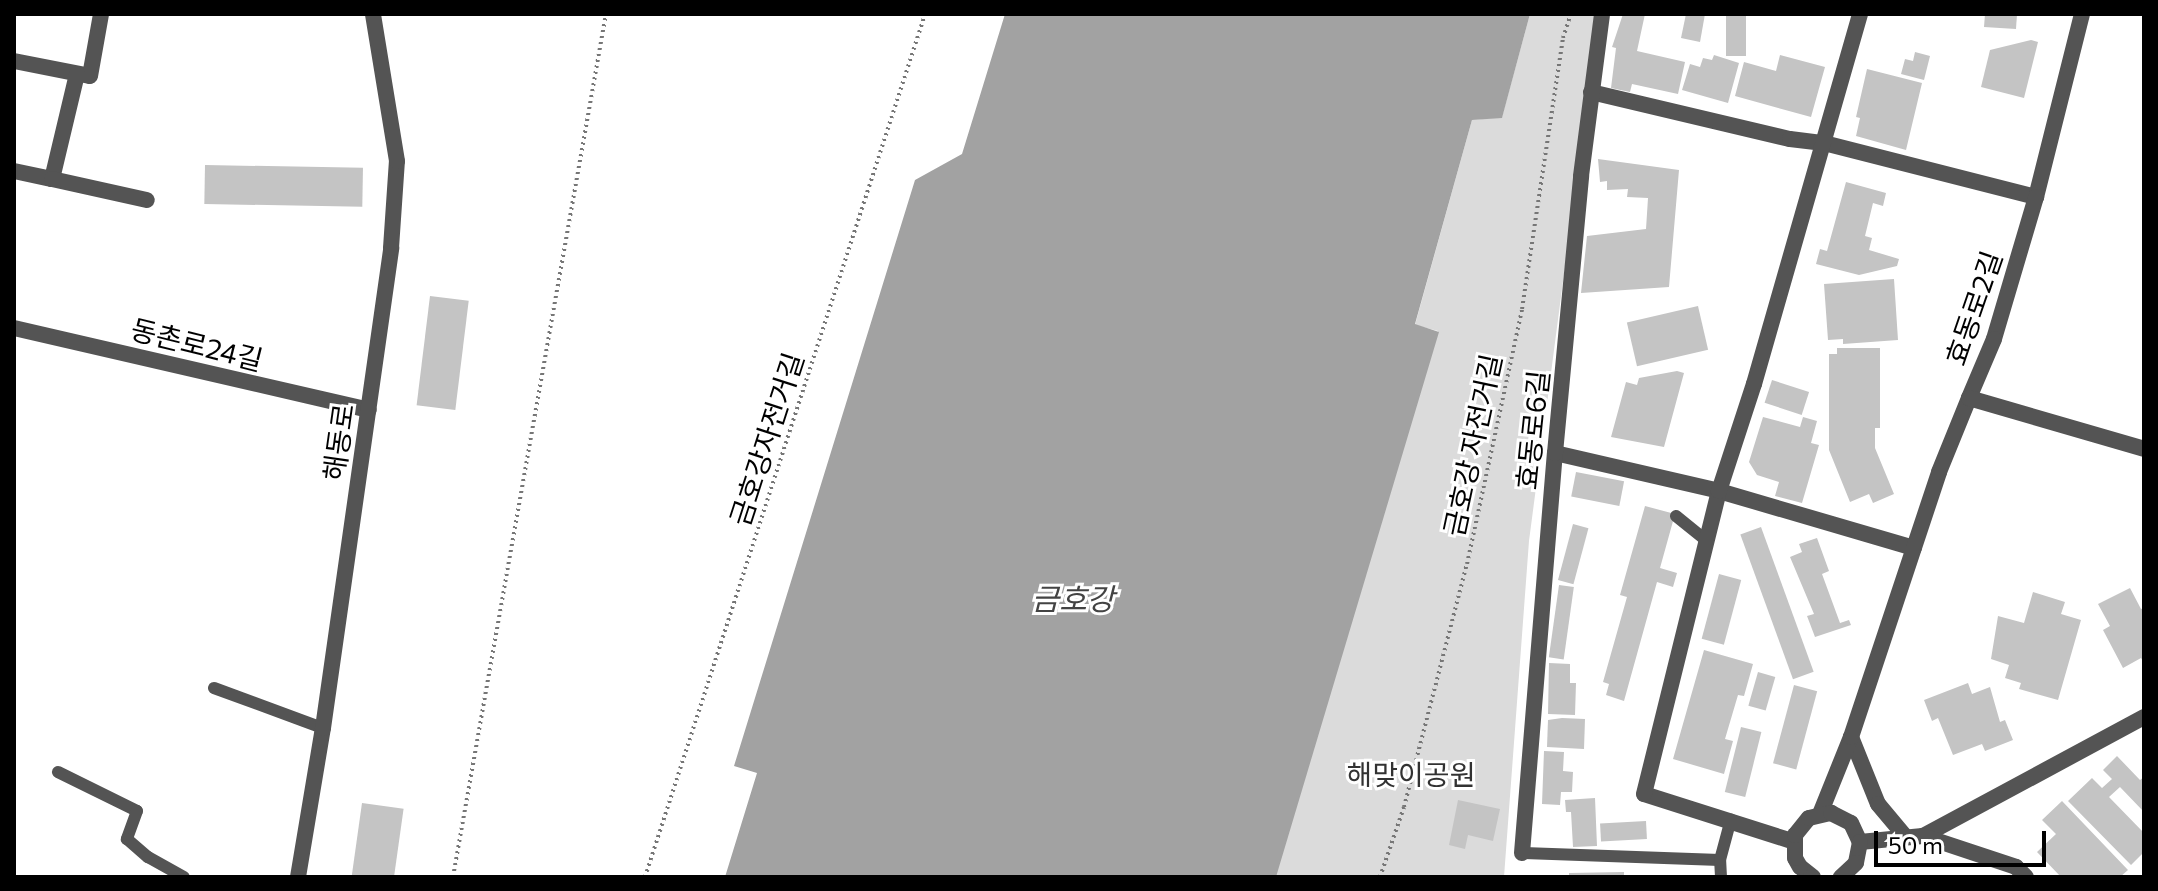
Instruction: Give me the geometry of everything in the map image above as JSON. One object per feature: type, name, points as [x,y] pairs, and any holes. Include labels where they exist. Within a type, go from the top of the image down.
[{"type":"street","points":[[14,61],[90,76],[101,14]]},
{"type":"street","name":"해동로","points":[[298,877],[323,728],[391,248],[397,161],[373,14]]},
{"type":"street","name":"효동로6길","points":[[1522,853],[1555,453],[1591,92],[1602,14]]},
{"type":"street","points":[[1795,842],[1731,819],[1644,794],[1719,491],[1754,384],[1860,14]]},
{"type":"street","name":"효동로2길","points":[[2082,14],[2036,197],[1994,339],[1969,398],[2144,449]]},
{"type":"street","points":[[52,179],[77,74]]},
{"type":"street","points":[[1591,92],[1790,139],[1824,143],[2036,197]]},
{"type":"street","points":[[14,171],[147,200]]},
{"type":"street","name":"동촌로24길","points":[[14,328],[369,410]]},
{"type":"street","points":[[1820,814],[1851,737],[1914,548],[1969,398]]},
{"type":"street","points":[[1555,453],[1719,491],[1914,548]]},
{"type":"street","points":[[1923,836],[2144,717]]},
{"type":"street","points":[[1851,737],[1878,804],[1904,835]]},
{"type":"street","points":[[1803,874],[1795,858],[1795,842],[1801,825],[1820,814],[1842,816],[1857,832],[1860,842],[1856,863],[1841,877]]},
{"type":"street","points":[[1860,842],[1904,835],[1923,836],[2016,867],[2026,877]]},
{"type":"lane","points":[[1676,516],[1706,540]]},
{"type":"lane","points":[[214,688],[323,728]]},
{"type":"lane","points":[[58,772],[137,811],[127,839],[148,857],[184,877]]},
{"type":"lane","points":[[1721,877],[1720,860],[1731,819]]},
{"type":"lane","points":[[1522,853],[1720,860]]},
{"type":"path","points":[[453,877],[606,14]]},
{"type":"path","name":"금호강자전거길","points":[[645,877],[925,14]]},
{"type":"path","name":"금호강 자전거길","points":[[1380,877],[1404,807],[1467,564],[1522,309],[1563,38],[1571,14]]},
{"type":"green space","name":"해맞이공원","points":[[1530,14],[1598,14],[1529,541],[1504,877],[1275,877],[1438,331],[1415,325],[1472,120],[1502,117]]},
{"type":"water","name":"금호강","points":[[1005,14],[1530,14],[1502,118],[1472,120],[1415,324],[1439,332],[1276,877],[725,877],[757,773],[734,766],[915,180],[962,154]]},
{"type":"building","points":[[1623,14],[1645,14],[1637,51],[1685,62],[1678,94],[1632,84],[1630,92],[1611,88],[1616,48],[1612,47]]},
{"type":"building","points":[[1686,14],[1705,14],[1700,42],[1681,38]]},
{"type":"building","points":[[1726,14],[1746,14],[1746,56],[1726,56]]},
{"type":"building","points":[[1985,14],[2017,14],[2016,29],[1984,27]]},
{"type":"building","points":[[2031,40],[2038,42],[2024,98],[1981,87],[1990,50]]},
{"type":"building","points":[[1915,52],[1930,56],[1924,80],[1901,74],[1905,59],[1913,61]]},
{"type":"building","points":[[1714,55],[1739,63],[1728,103],[1682,90],[1690,64],[1700,67],[1703,58],[1712,60]]},
{"type":"building","points":[[1780,55],[1825,67],[1811,117],[1735,96],[1744,62],[1776,71]]},
{"type":"building","points":[[1867,69],[1922,83],[1906,150],[1856,136],[1860,118],[1856,117]]},
{"type":"building","points":[[1598,159],[1679,170],[1669,287],[1581,293],[1587,236],[1646,229],[1648,198],[1627,197],[1628,189],[1607,190],[1607,181],[1600,182]]},
{"type":"building","points":[[205,165],[363,168],[362,207],[204,204]]},
{"type":"building","points":[[1846,182],[1886,193],[1883,206],[1873,203],[1865,236],[1872,238],[1869,250],[1899,259],[1897,266],[1859,275],[1816,264],[1820,249],[1827,251]]},
{"type":"building","points":[[1894,279],[1898,340],[1843,344],[1843,339],[1828,340],[1824,284]]},
{"type":"building","points":[[430,296],[469,301],[455,410],[417,405]]},
{"type":"building","points":[[1698,306],[1708,350],[1637,366],[1627,322]]},
{"type":"building","points":[[1837,348],[1880,348],[1880,428],[1875,428],[1875,448],[1894,494],[1873,503],[1869,494],[1850,502],[1829,450],[1829,354],[1837,354]]},
{"type":"building","points":[[1677,371],[1684,373],[1664,447],[1611,437],[1626,382],[1637,385],[1639,378]]},
{"type":"building","points":[[1772,380],[1809,392],[1802,415],[1765,403]]},
{"type":"building","points":[[1763,417],[1800,427],[1803,417],[1817,421],[1811,443],[1819,445],[1802,503],[1775,496],[1779,482],[1757,475],[1749,462]]},
{"type":"building","points":[[1576,472],[1624,481],[1619,506],[1571,497]]},
{"type":"building","points":[[1645,506],[1675,514],[1660,568],[1677,573],[1673,587],[1657,582],[1624,701],[1606,695],[1609,684],[1603,682],[1627,597],[1620,595]]},
{"type":"building","points":[[1573,524],[1588,528],[1573,584],[1558,580]]},
{"type":"building","points":[[1761,527],[1814,672],[1793,679],[1740,535]]},
{"type":"building","points":[[1817,538],[1829,571],[1822,574],[1840,623],[1849,620],[1851,625],[1815,637],[1807,616],[1814,614],[1790,557],[1802,552],[1799,544]]},
{"type":"building","points":[[1719,574],[1741,580],[1724,645],[1702,639]]},
{"type":"building","points":[[1559,585],[1574,587],[1564,659],[1549,657]]},
{"type":"building","points":[[2130,588],[2141,609],[2144,608],[2144,663],[2141,658],[2123,668],[2103,630],[2110,626],[2098,604]]},
{"type":"building","points":[[2033,592],[2065,602],[2061,614],[2081,620],[2058,700],[2019,689],[2021,683],[2005,678],[2009,665],[1991,659],[1998,616],[2024,623]]},
{"type":"building","points":[[1704,650],[1753,664],[1744,696],[1738,695],[1725,739],[1733,741],[1724,774],[1673,759]]},
{"type":"building","points":[[1549,663],[1570,664],[1570,683],[1576,683],[1575,715],[1548,714]]},
{"type":"building","points":[[1758,672],[1775,677],[1766,711],[1748,706]]},
{"type":"building","points":[[1968,683],[1972,694],[1990,687],[2000,722],[2005,720],[2013,740],[1985,751],[1982,744],[1953,755],[1938,718],[1932,721],[1924,700]]},
{"type":"building","points":[[1794,685],[1817,691],[1796,769],[1773,763]]},
{"type":"building","points":[[1585,719],[1584,749],[1547,747],[1548,720]]},
{"type":"building","points":[[1741,727],[1761,732],[1745,797],[1725,792]]},
{"type":"building","points":[[1544,751],[1564,752],[1563,771],[1573,772],[1572,792],[1561,792],[1560,805],[1542,804]]},
{"type":"building","points":[[2117,756],[2140,780],[2144,777],[2144,812],[2120,787],[2109,797],[2144,833],[2144,852],[2131,865],[2068,801],[2092,778],[2102,788],[2112,779],[2103,770]]},
{"type":"building","points":[[1595,798],[1597,846],[1573,847],[1571,812],[1566,812],[1565,800]]},
{"type":"building","points":[[1458,800],[1500,809],[1493,841],[1468,835],[1465,849],[1449,845]]},
{"type":"building","points":[[2062,801],[2128,870],[2120,877],[2061,877],[2037,852],[2056,834],[2042,820]]},
{"type":"building","points":[[362,803],[404,809],[394,877],[352,877]]},
{"type":"building","points":[[1646,821],[1647,839],[1601,841],[1600,823]]},
{"type":"building","points":[[1624,872],[1624,877],[1569,877],[1569,873]]}]
